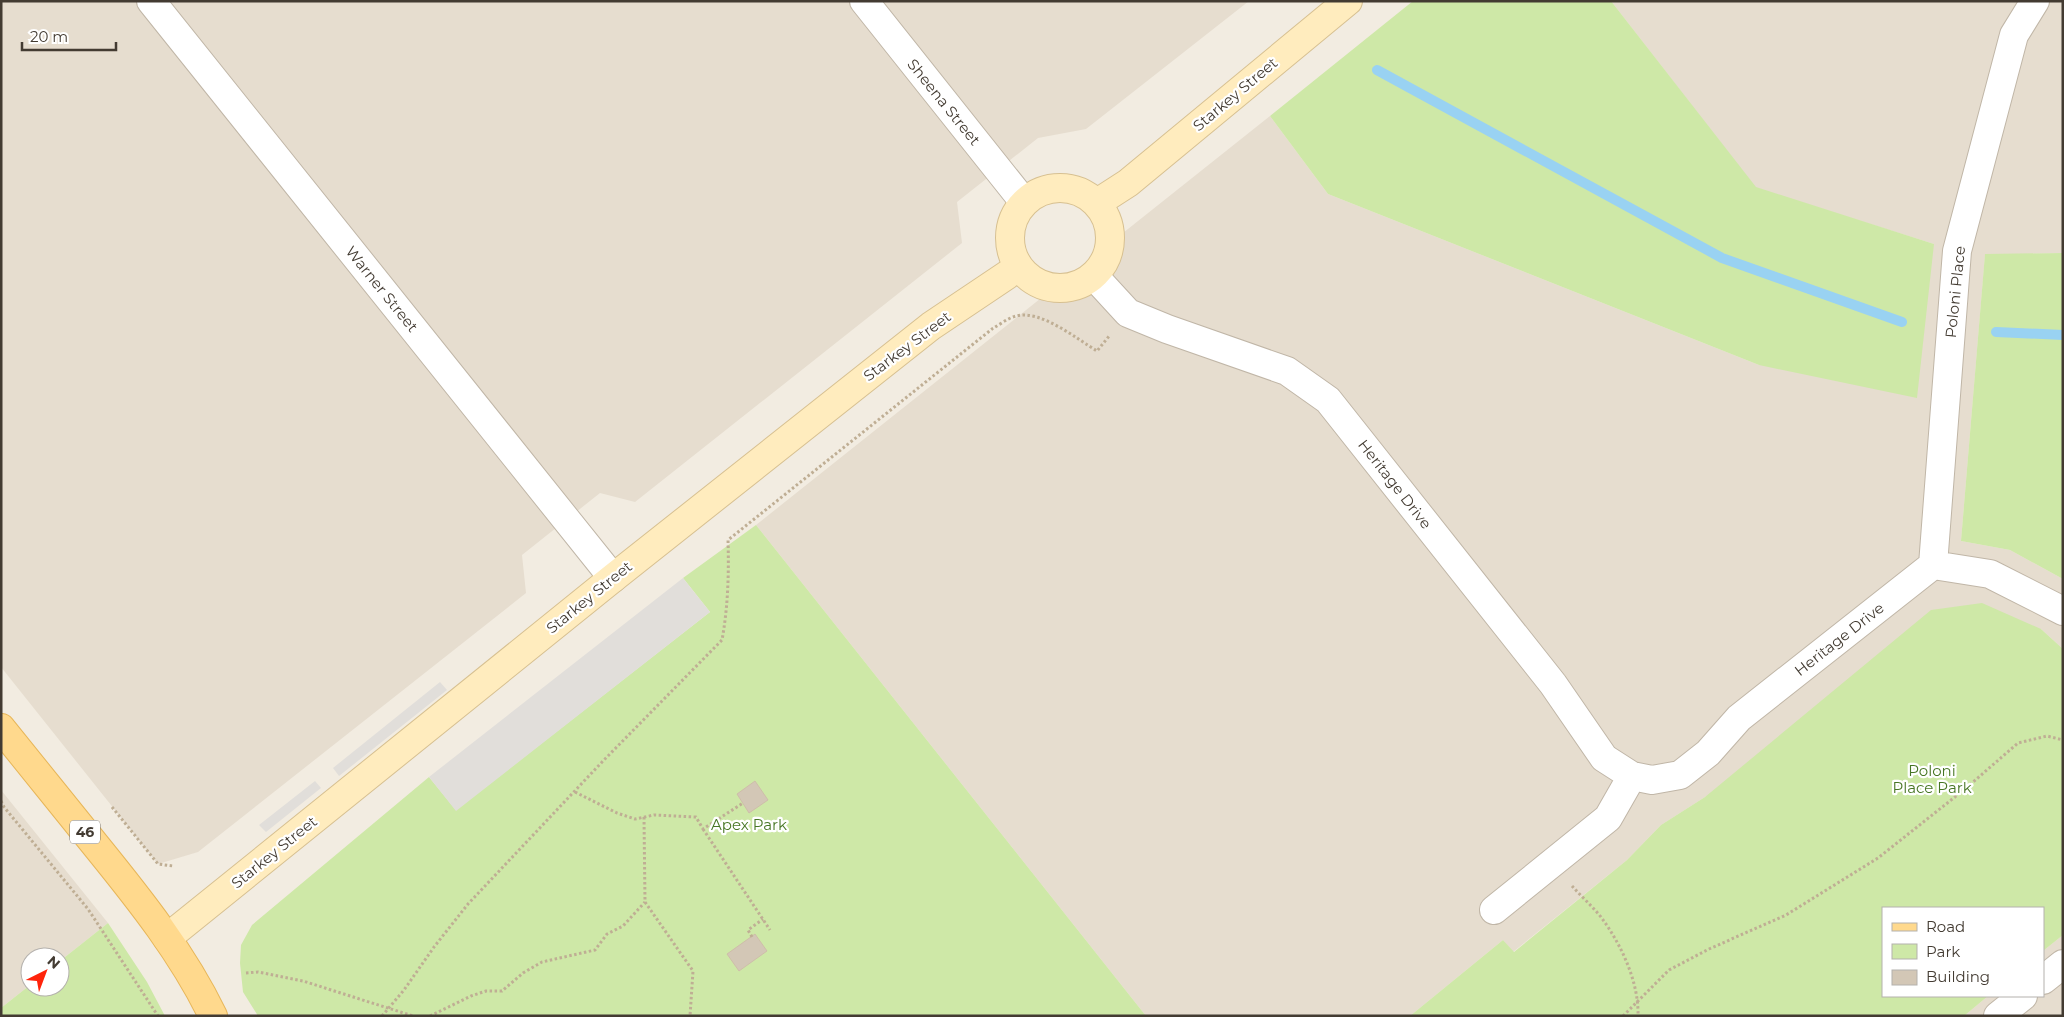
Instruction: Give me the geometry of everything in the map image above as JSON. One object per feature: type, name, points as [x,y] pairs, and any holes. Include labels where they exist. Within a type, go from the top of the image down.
[{"type":"main road","name":"46","points":[[1,728],[129,886],[167,938],[205,999],[213,1016]]},
{"type":"street","name":"Warner Street","points":[[151,1],[614,578]]},
{"type":"street","name":"Sheena Street","points":[[864,1],[1024,202]]},
{"type":"street","name":"Starkey Street","points":[[1097,203],[1128,183],[1348,1]]},
{"type":"street","name":"Poloni Place","points":[[1933,565],[1957,251],[2014,35],[2035,1]]},
{"type":"street","points":[[1052,187],[1068,188],[1084,193],[1097,203],[1106,216],[1110,232],[1110,248],[1104,263],[1094,276],[1079,285],[1062,289],[1045,286],[1030,278],[1018,266],[1010,250],[1009,233],[1014,216],[1024,202],[1037,192],[1052,187]]},
{"type":"street","name":"Starkey Street","points":[[167,938],[614,578],[931,326],[1018,266]]},
{"type":"street","name":"Heritage Drive","points":[[1094,276],[1128,314],[1287,371],[1328,400],[1553,684],[1604,758],[1632,776],[1652,780],[1680,774],[1708,754],[1739,718],[1933,565]]},
{"type":"street","points":[[1933,565],[1990,574],[2063,611]]},
{"type":"street","points":[[1494,910],[1608,818],[1632,776]]},
{"type":"street","points":[[2044,979],[2063,964]]},
{"type":"street","points":[[1998,1016],[2022,997]]},
{"type":"path","points":[[382,1016],[468,904],[603,761],[722,640],[729,581],[728,540],[992,330],[1016,316],[1031,316],[1050,321],[1097,351],[1128,314]]},
{"type":"path","points":[[1623,1016],[1670,970],[1709,949],[1786,915],[1878,858],[2018,743],[2047,736],[2063,740]]},
{"type":"path","points":[[575,792],[618,813],[635,819],[654,815],[696,817],[770,930]]},
{"type":"path","points":[[1,801],[88,909],[158,1016]]},
{"type":"path","points":[[703,829],[743,803]]},
{"type":"path","points":[[112,807],[158,864],[173,866]]},
{"type":"path","points":[[644,817],[645,902],[693,971],[690,1016]]},
{"type":"path","points":[[1551,863],[1601,917],[1624,957],[1639,999],[1638,1016]]},
{"type":"path","points":[[430,1016],[471,996],[486,991],[502,991],[522,973],[542,962],[595,950],[607,934],[623,926],[645,902]]},
{"type":"path","points":[[752,937],[748,930],[763,919]]},
{"type":"path","points":[[246,973],[258,972],[303,981],[413,1016]]},
{"type":"shaded area","points":[[1,1],[1249,1],[1086,129],[1038,138],[957,202],[962,243],[635,502],[600,493],[522,555],[526,593],[198,852],[158,864],[1,667]]},
{"type":"shaded area","points":[[1611,1],[2063,1],[2063,253],[1985,255],[1961,541],[2010,550],[2063,579],[2063,649],[2041,629],[1705,797],[1661,825],[1627,860],[1513,952],[1503,940],[1410,1016],[1146,1016],[756,525],[1270,116],[1328,194],[1759,365],[1934,244],[1756,188]]},
{"type":"shaded area","points":[[683,578],[710,612],[456,811],[429,777]]},
{"type":"shaded area","points":[[440,682],[447,690],[339,776],[333,768]]},
{"type":"shaded area","points":[[315,781],[321,788],[266,832],[259,825]]},
{"type":"shaded area","points":[[1,790],[108,923],[70,953],[70,947],[20,947],[20,993],[1,1008]]},
{"type":"shaded area","points":[[2063,935],[2063,1016],[1964,1016],[1987,997],[2044,997],[2044,950]]},
{"type":"green space","points":[[1413,1],[1611,1],[1756,187],[1934,244],[1917,398],[1759,365],[1328,194],[1270,116]]},
{"type":"green space","points":[[2063,253],[2063,579],[2010,550],[1961,541],[1985,254]]},
{"type":"green space","name":"Apex Park","points":[[756,525],[1146,1016],[258,1016],[243,992],[240,963],[241,945],[252,925],[429,777],[456,810],[710,612],[683,578]]},
{"type":"green space","name":"Poloni Place Park","points":[[1982,603],[2041,629],[2063,649],[2063,935],[2044,950],[2044,907],[1882,907],[1882,997],[1987,997],[1964,1016],[1410,1016],[1503,940],[1514,952],[1627,860],[1661,825],[1705,797],[1931,610]]},
{"type":"green space","points":[[108,923],[147,982],[165,1016],[1,1016],[1,1008],[20,993],[20,997],[70,997],[70,953]]},
{"type":"building","points":[[755,781],[768,800],[749,813],[737,794]]},
{"type":"building","points":[[755,934],[767,951],[739,971],[727,954]]},
{"type":"waterway","points":[[1377,70],[1722,258],[1902,322]]},
{"type":"waterway","points":[[1996,332],[2063,335]]}]
